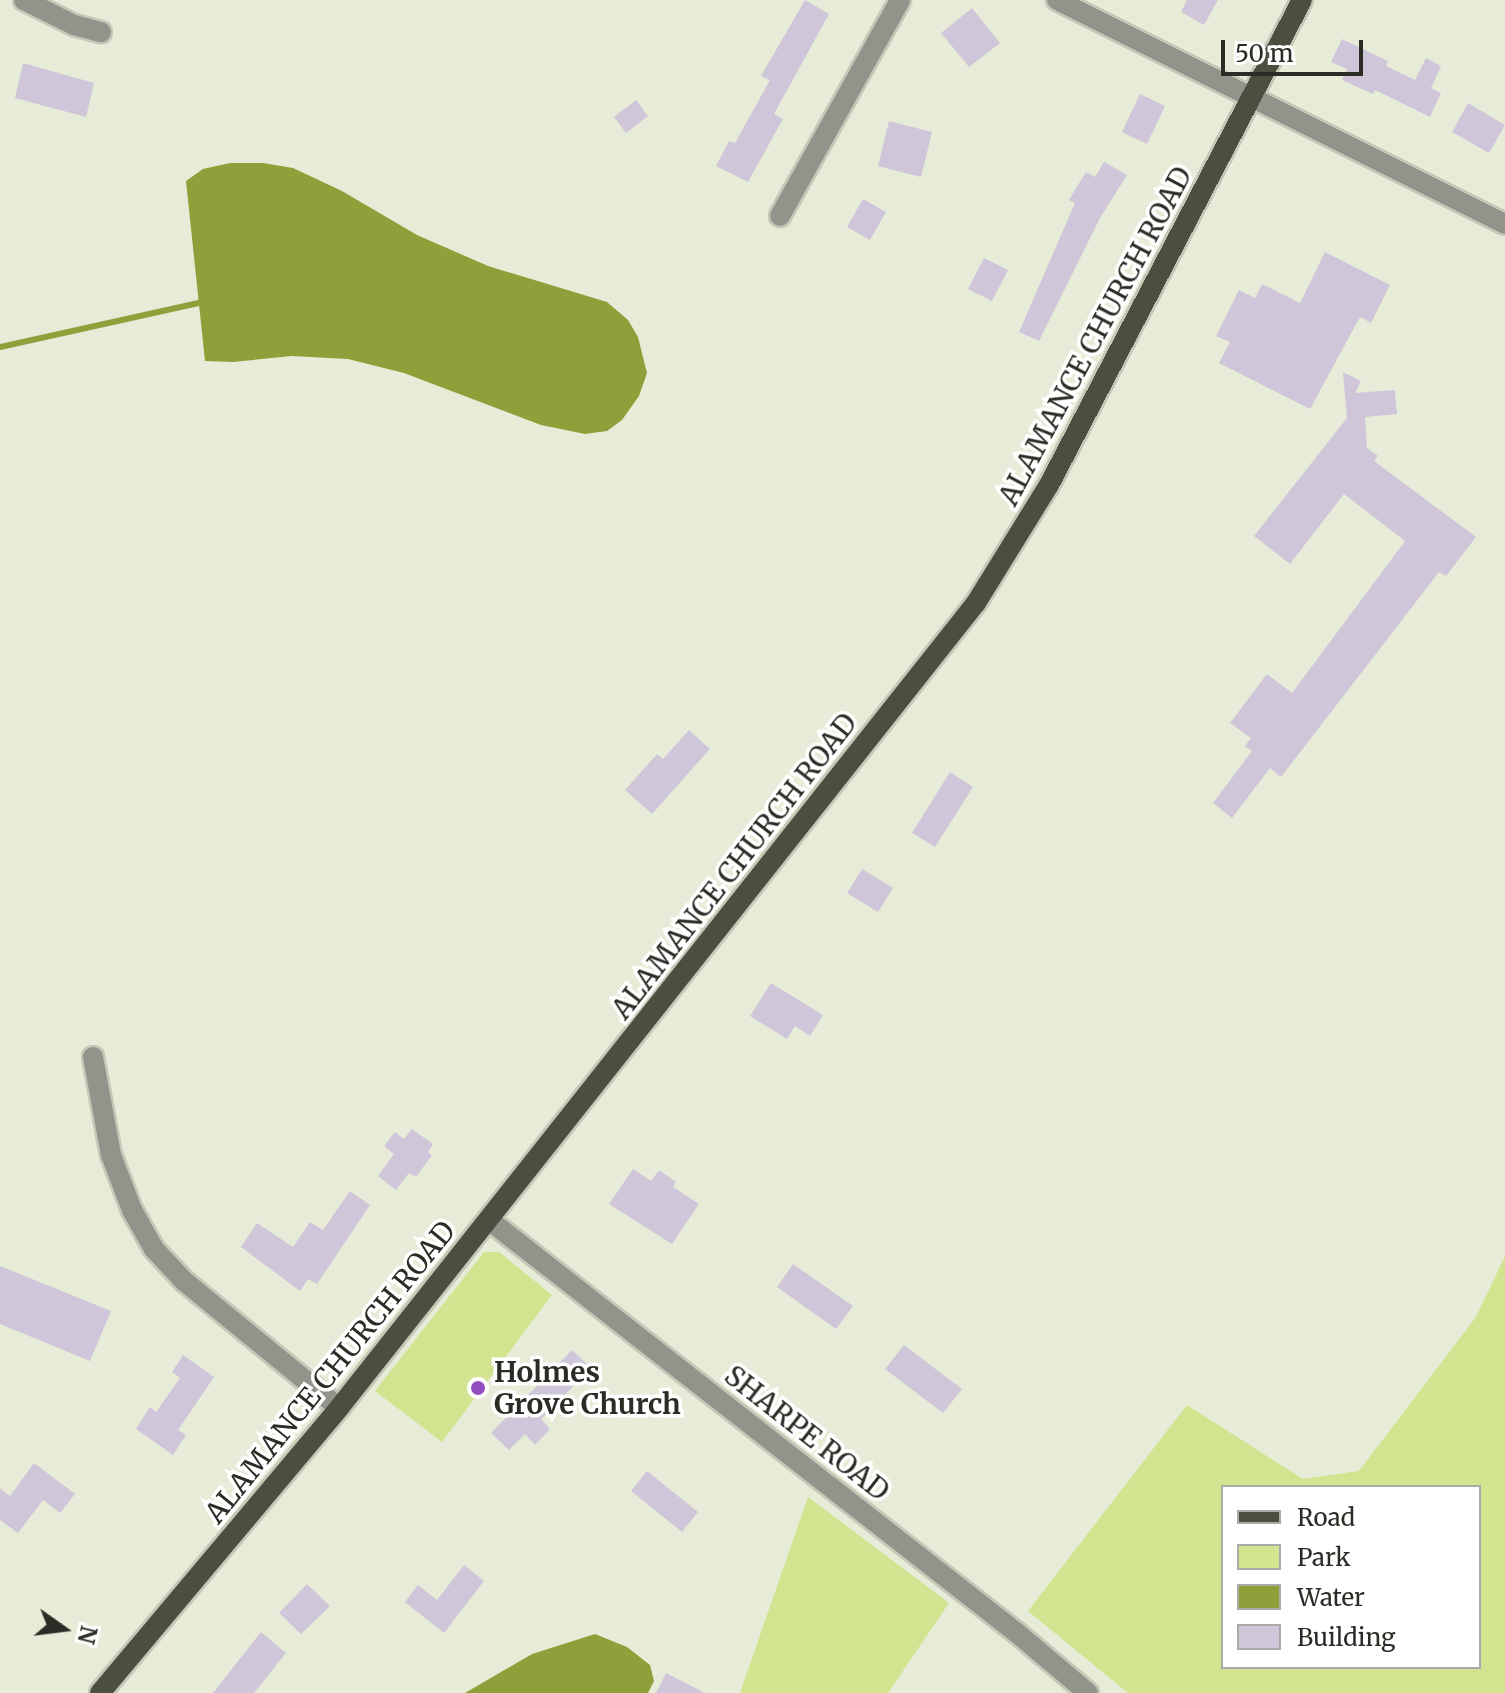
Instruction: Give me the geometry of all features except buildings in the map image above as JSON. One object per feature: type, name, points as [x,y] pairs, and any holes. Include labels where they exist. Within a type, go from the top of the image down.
[{"type":"main road","name":"ALAMANCE CHURCH ROAD","points":[[100,1693],[339,1408],[976,603],[1049,485],[1302,0]]},
{"type":"street","points":[[24,0],[74,25],[101,32]]},
{"type":"street","points":[[780,216],[900,0]]},
{"type":"street","points":[[1057,0],[1505,224]]},
{"type":"street","points":[[93,1057],[111,1155],[132,1210],[154,1249],[184,1281],[339,1408]]},
{"type":"street","name":"SHARPE ROAD","points":[[489,1220],[1017,1633],[1088,1693]]},
{"type":"green space","points":[[484,1252],[499,1252],[552,1295],[442,1442],[375,1391]]},
{"type":"green space","points":[[1505,1256],[1505,1693],[1128,1693],[1028,1611],[1187,1405],[1303,1479],[1359,1471],[1476,1317]]},
{"type":"green space","points":[[808,1497],[949,1603],[888,1693],[740,1693]]},
{"type":"water","points":[[230,163],[263,163],[293,168],[342,191],[417,235],[488,266],[607,302],[628,320],[638,337],[647,373],[639,396],[622,420],[607,431],[585,434],[541,425],[404,373],[348,359],[292,356],[233,362],[205,361],[186,181],[203,169]]},
{"type":"water","points":[[595,1634],[627,1647],[650,1665],[654,1681],[648,1693],[465,1693],[532,1654]]},
{"type":"waterway","points":[[0,347],[203,302]]},
{"type":"place","name":"Holmes Grove Church","points":[[478,1388]]}]
